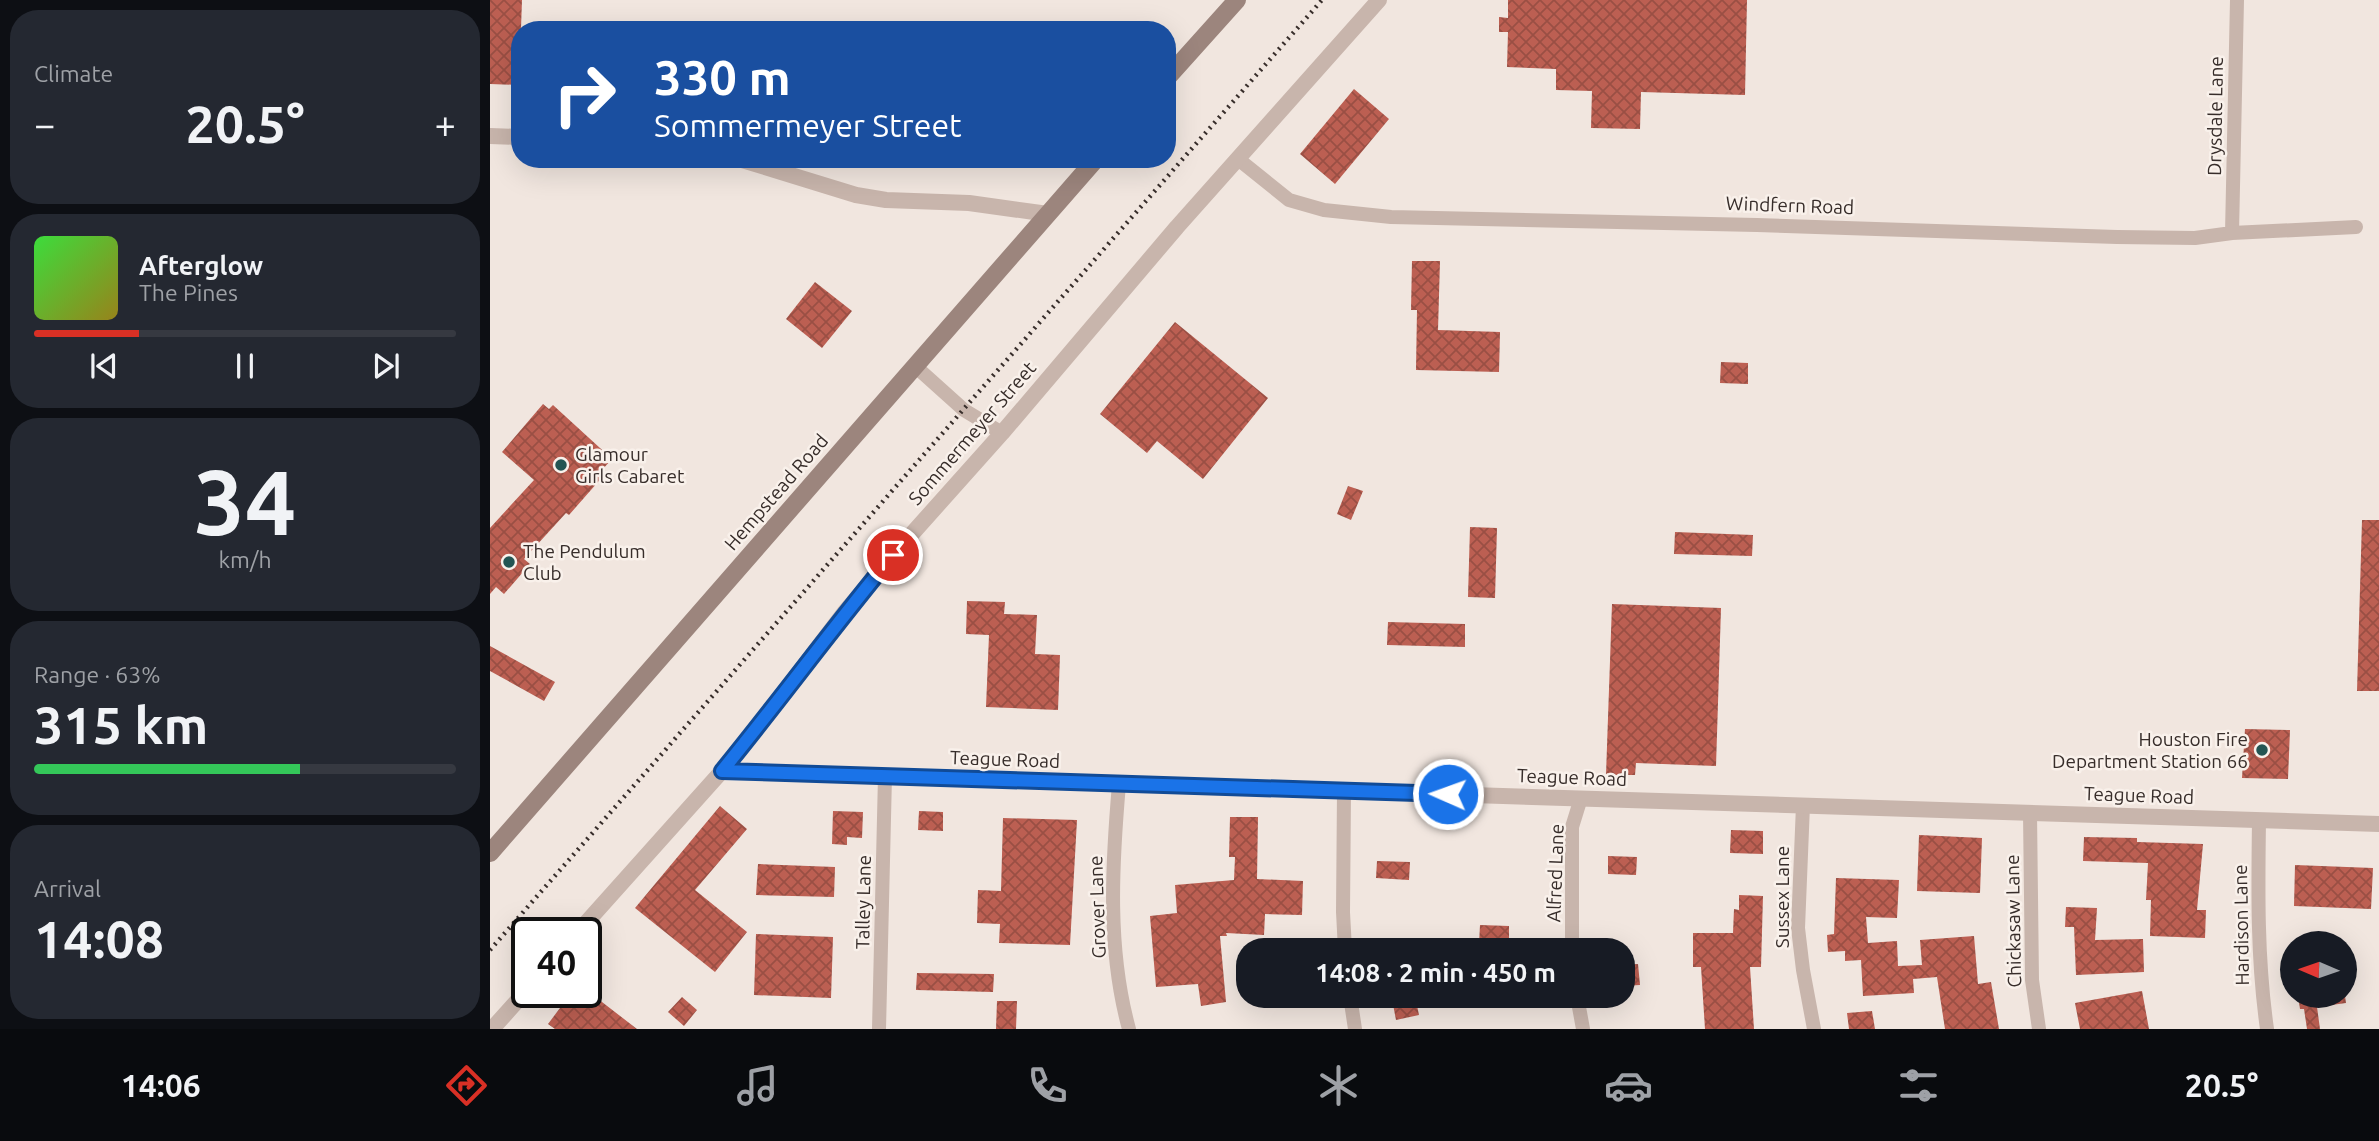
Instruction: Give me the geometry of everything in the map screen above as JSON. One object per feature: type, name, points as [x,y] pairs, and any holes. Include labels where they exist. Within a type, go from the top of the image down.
[{"type":"main road","points":[[1176,68],[1237,0]]},
{"type":"main road","name":"Hempstead Road","points":[[490,853],[1088,168]]},
{"type":"street","name":"Sommermeyer Street","points":[[591,917],[722,771],[844,613],[910,536],[1379,0]]},
{"type":"street","name":"Drysdale Lane","points":[[2232,233],[2237,0]]},
{"type":"street","points":[[490,136],[511,137]]},
{"type":"street","name":"Windfern Road","points":[[1238,159],[1289,200],[1324,210],[1391,217],[2195,238],[2232,233],[2356,227]]},
{"type":"street","points":[[769,168],[856,195],[886,200],[969,203],[1048,214]]},
{"type":"street","points":[[915,366],[964,410],[1002,433]]},
{"type":"street","name":"Teague Road","points":[[722,771],[2379,824]]},
{"type":"street","name":"Talley Lane","points":[[879,1029],[885,776]]},
{"type":"street","name":"Grover Lane","points":[[1119,784],[1112,860],[1113,909],[1116,956],[1129,1029]]},
{"type":"street","points":[[1344,791],[1344,938]]},
{"type":"street","name":"Alfred Lane","points":[[1572,938],[1572,827],[1581,798]]},
{"type":"street","name":"Sussex Lane","points":[[1803,805],[1798,928],[1814,1029]]},
{"type":"street","name":"Chickasaw Lane","points":[[2030,813],[2032,980],[2039,1029]]},
{"type":"street","name":"Hardison Lane","points":[[2259,820],[2257,932],[2267,1029]]},
{"type":"street","points":[[492,1029],[511,1008]]},
{"type":"street","points":[[1352,1008],[1355,1029]]},
{"type":"street","points":[[1579,1008],[1583,1029]]},
{"type":"building","points":[[490,0],[522,0],[521,21],[511,21],[511,85],[490,84]]},
{"type":"building","points":[[1508,0],[1747,0],[1745,95],[1641,92],[1640,129],[1591,128],[1592,91],[1556,90],[1556,69],[1507,67],[1508,32],[1499,32],[1499,17],[1508,18]]},
{"type":"building","points":[[1354,89],[1389,119],[1335,184],[1300,154]]},
{"type":"building","points":[[1412,261],[1440,261],[1438,330],[1500,332],[1499,372],[1416,370],[1417,310],[1411,310]]},
{"type":"building","points":[[815,282],[852,311],[822,348],[786,319]]},
{"type":"building","points":[[1175,322],[1268,398],[1203,479],[1157,441],[1147,453],[1100,414]]},
{"type":"building","points":[[1721,362],[1748,363],[1748,384],[1720,383]]},
{"type":"building","points":[[543,404],[549,409],[553,405],[612,459],[601,471],[605,474],[569,515],[566,513],[524,559],[530,564],[504,594],[496,587],[490,594],[490,528],[534,480],[502,452]]},
{"type":"building","points":[[1348,486],[1363,491],[1351,520],[1337,514]]},
{"type":"building","points":[[2362,520],[2379,520],[2379,691],[2357,691]]},
{"type":"building","points":[[1470,527],[1497,528],[1495,598],[1468,597]]},
{"type":"building","points":[[1675,532],[1753,535],[1752,556],[1674,554]]},
{"type":"building","points":[[967,601],[1005,602],[1004,614],[1037,615],[1035,654],[1060,655],[1058,710],[986,707],[989,635],[966,634]]},
{"type":"building","points":[[1612,604],[1721,608],[1716,766],[1636,763],[1635,775],[1606,775]]},
{"type":"building","points":[[1388,622],[1465,624],[1465,647],[1387,645]]},
{"type":"building","points":[[490,646],[555,682],[544,701],[490,671]]},
{"type":"building","points":[[2245,729],[2290,730],[2288,779],[2242,778]]},
{"type":"building","points":[[720,806],[747,829],[695,890],[747,932],[715,972],[635,908]]},
{"type":"building","points":[[833,811],[863,812],[862,838],[847,837],[847,845],[832,844]]},
{"type":"building","points":[[919,811],[943,812],[943,831],[918,830]]},
{"type":"building","points":[[1230,817],[1258,817],[1257,879],[1303,881],[1302,915],[1265,914],[1264,935],[1226,933],[1227,936],[1220,936],[1226,1002],[1201,1006],[1198,984],[1156,987],[1150,916],[1177,913],[1175,885],[1234,880],[1235,857],[1229,857]]},
{"type":"building","points":[[1003,818],[1077,820],[1070,945],[999,943],[1000,924],[977,923],[978,890],[1001,891]]},
{"type":"building","points":[[1731,830],[1763,831],[1763,854],[1730,853]]},
{"type":"building","points":[[1919,835],[1982,838],[1980,893],[1917,891]]},
{"type":"building","points":[[2084,837],[2137,838],[2137,842],[2203,844],[2197,910],[2206,910],[2205,938],[2150,936],[2151,900],[2146,900],[2148,863],[2083,861]]},
{"type":"building","points":[[1608,856],[1637,857],[1636,875],[1608,874]]},
{"type":"building","points":[[1377,861],[1410,862],[1409,880],[1376,878]]},
{"type":"building","points":[[758,864],[835,867],[834,897],[756,895]]},
{"type":"building","points":[[2295,865],[2373,868],[2371,909],[2294,906]]},
{"type":"building","points":[[1836,878],[1899,880],[1897,918],[1866,917],[1868,943],[1897,941],[1898,966],[1922,965],[1920,940],[1974,936],[1978,984],[1991,982],[1999,1029],[1945,1029],[1937,977],[1913,979],[1914,993],[1863,996],[1861,960],[1845,961],[1845,951],[1828,952],[1827,935],[1834,934]]},
{"type":"building","points":[[1739,895],[1763,896],[1761,967],[1750,967],[1754,1029],[1705,1029],[1701,967],[1693,967],[1693,933],[1733,933],[1734,909],[1739,910]]},
{"type":"building","points":[[2066,907],[2097,908],[2095,940],[2143,939],[2144,972],[2076,975],[2074,927],[2065,927]]},
{"type":"building","points":[[1480,925],[1509,926],[1509,938],[1479,938]]},
{"type":"building","points":[[756,934],[833,937],[831,998],[754,995]]},
{"type":"building","points":[[1635,964],[1638,964],[1640,985],[1635,985]]},
{"type":"building","points":[[917,973],[994,974],[993,992],[916,990]]},
{"type":"building","points":[[2142,991],[2149,1029],[2080,1029],[2075,1003]]},
{"type":"building","points":[[682,997],[697,1010],[684,1026],[668,1012]]},
{"type":"building","points":[[997,1001],[1017,1001],[1016,1029],[996,1029]]},
{"type":"building","points":[[602,1002],[637,1029],[555,1029],[548,1024],[560,1008],[602,1008]]},
{"type":"building","points":[[1394,1008],[1418,1008],[1419,1015],[1396,1020]]},
{"type":"building","points":[[2317,1008],[2320,1029],[2307,1029],[2304,1009],[2300,1009]]},
{"type":"building","points":[[1872,1011],[1875,1029],[1849,1029],[1847,1013]]},
{"type":"railway","points":[[1176,167],[1322,0]]},
{"type":"railway","points":[[490,950],[1175,168]]},
{"type":"place","name":"Glamour Girls Cabaret","points":[[561,465]]},
{"type":"place","name":"The Pendulum Club","points":[[509,562]]},
{"type":"place","name":"Houston Fire Department Station 66","points":[[2262,750]]},
{"type":"route","points":[[893,555],[844,613],[722,771],[1448,794]]}]
